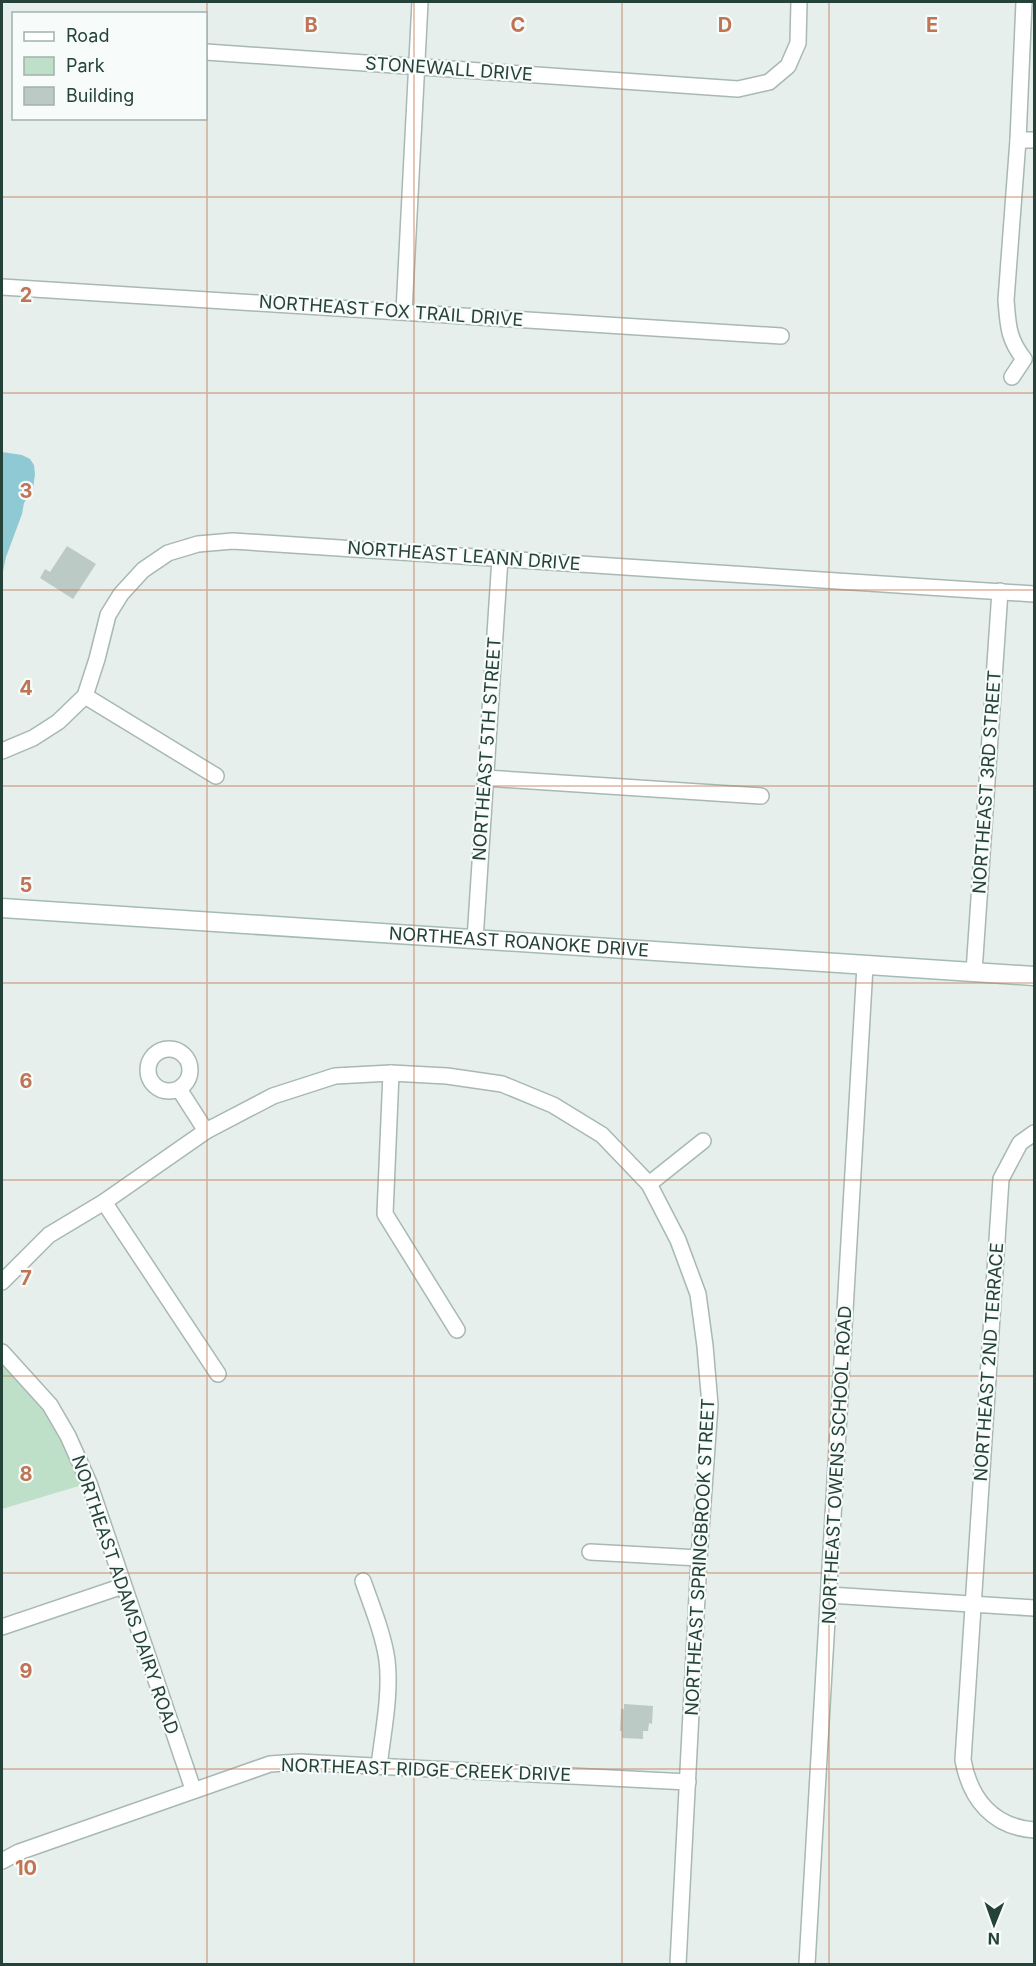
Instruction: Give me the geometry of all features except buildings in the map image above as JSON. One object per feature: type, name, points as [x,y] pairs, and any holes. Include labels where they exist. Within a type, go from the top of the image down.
[{"type":"street","points":[[404,312],[420,2]]},
{"type":"street","name":"STONEWALL DRIVE","points":[[207,52],[738,89],[769,82],[788,66],[798,43],[800,2]]},
{"type":"street","points":[[1012,377],[1029,361],[1013,345],[1006,300],[1018,140],[1024,2]]},
{"type":"street","points":[[1018,140],[1035,140]]},
{"type":"street","name":"NORTHEAST FOX TRAIL DRIVE","points":[[2,287],[781,336]]},
{"type":"street","name":"NORTHEAST LEANN DRIVE","points":[[2,751],[33,738],[58,722],[85,696],[108,615],[121,594],[143,570],[168,552],[198,544],[233,541],[1035,594]]},
{"type":"street","name":"NORTHEAST 5TH STREET","points":[[476,940],[500,558]]},
{"type":"street","name":"NORTHEAST 3RD STREET","points":[[974,972],[1000,591]]},
{"type":"street","points":[[85,696],[216,776]]},
{"type":"street","points":[[485,778],[761,796]]},
{"type":"street","name":"NORTHEAST ROANOKE DRIVE","points":[[2,908],[1035,976]]},
{"type":"street","name":"NORTHEAST OWENS SCHOOL ROAD","points":[[807,1965],[865,966]]},
{"type":"street","points":[[391,1073],[385,1214],[457,1330]]},
{"type":"street","name":"NORTHEAST SPRINGBROOK STREET","points":[[2,1282],[50,1236],[104,1202],[206,1131],[273,1096],[335,1076],[391,1073],[447,1076],[502,1084],[543,1101],[602,1135],[649,1184],[678,1240],[698,1294],[705,1346],[710,1406],[699,1558],[678,1965]]},
{"type":"street","points":[[178,1089],[206,1131]]},
{"type":"street","name":"NORTHEAST 2ND TERRACE","points":[[1035,1133],[1020,1143],[1001,1179],[963,1760],[973,1793],[985,1808],[1002,1821],[1024,1829],[1035,1830]]},
{"type":"street","points":[[649,1184],[703,1141]]},
{"type":"street","points":[[104,1202],[218,1374]]},
{"type":"street","name":"NORTHEAST ADAMS DAIRY ROAD","points":[[2,1352],[50,1405],[68,1436],[89,1483],[193,1789]]},
{"type":"street","points":[[590,1552],[699,1558]]},
{"type":"street","points":[[363,1581],[384,1640],[387,1663],[387,1695],[379,1766]]},
{"type":"street","points":[[2,1627],[123,1586]]},
{"type":"street","points":[[829,1595],[1035,1608]]},
{"type":"street","name":"NORTHEAST RIDGE CREEK DRIVE","points":[[2,1861],[18,1852],[270,1764],[299,1762],[688,1782]]},
{"type":"green space","points":[[2,1352],[50,1405],[89,1483],[2,1509]]},
{"type":"water","points":[[2,452],[22,455],[30,459],[34,465],[35,474],[33,489],[24,503],[2,576]]}]
